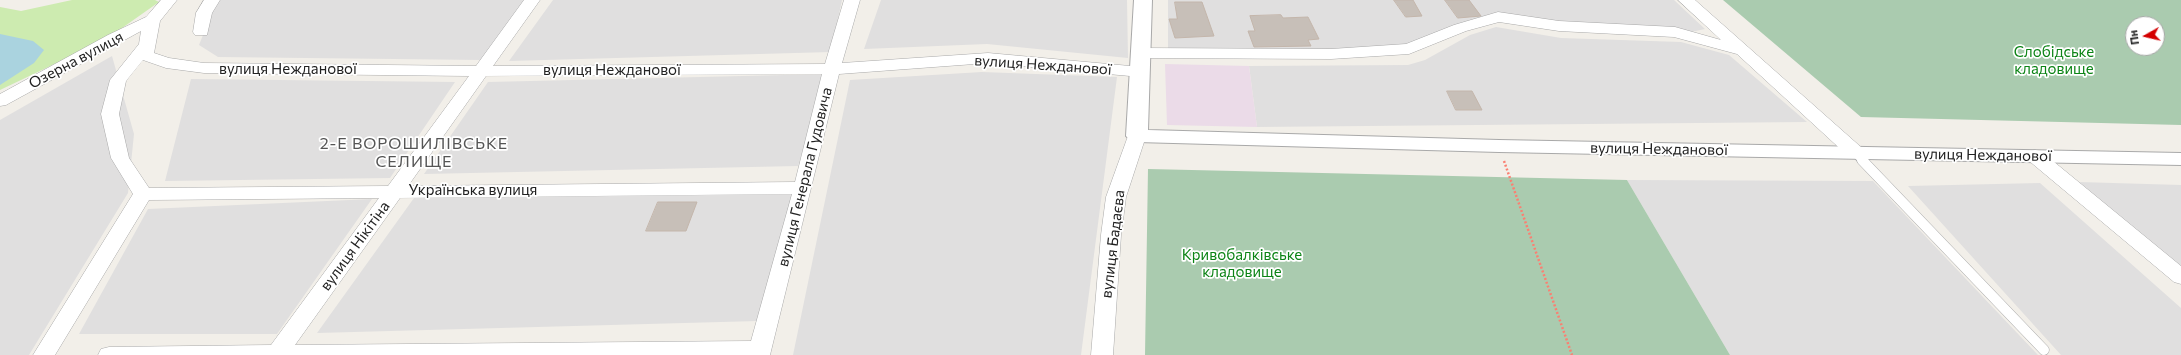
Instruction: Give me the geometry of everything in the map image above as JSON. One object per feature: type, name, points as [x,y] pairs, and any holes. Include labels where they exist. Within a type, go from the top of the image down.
[{"type":"street","points":[[44,355],[143,194],[120,158],[110,114],[118,80],[147,44],[152,20],[169,0]]},
{"type":"street","points":[[200,32],[204,13],[212,0]]},
{"type":"street","name":"вулиця Нікітіна","points":[[276,354],[396,190],[479,71],[532,0]]},
{"type":"street","name":"вулиця Генерала Гудовича","points":[[760,352],[803,188],[832,69],[852,0]]},
{"type":"street","points":[[1137,136],[1143,0]]},
{"type":"street","points":[[1686,0],[1854,152]]},
{"type":"street","points":[[1141,53],[1331,54],[1409,49],[1460,28],[1498,18],[1559,26],[1675,32],[1743,52]]},
{"type":"street","name":"Озерна вулиця","points":[[0,101],[114,38],[152,20]]},
{"type":"street","points":[[1700,39],[1716,27]]},
{"type":"street","name":"вулиця Нежданової","points":[[147,44],[146,55],[166,63],[204,68],[479,71],[832,69],[988,58],[1141,72]]},
{"type":"street","name":"вулиця Нежданової","points":[[1137,136],[1498,146],[2181,159]]},
{"type":"street","name":"вулиця Бадаєва","points":[[1102,355],[1111,235],[1116,197],[1137,136]]},
{"type":"street","points":[[2035,156],[2181,277]]},
{"type":"street","name":"Українська вулиця","points":[[143,194],[396,190],[803,188]]},
{"type":"street","points":[[109,355],[760,352]]},
{"type":"lane","points":[[1854,152],[2044,350]]},
{"type":"path","points":[[1498,146],[1572,355]]},
{"type":"shaded area","points":[[217,0],[525,0],[481,60],[218,57],[199,45]]},
{"type":"shaded area","points":[[553,0],[842,0],[831,52],[509,61]]},
{"type":"shaded area","points":[[881,0],[1127,0],[1128,58],[987,44],[864,49]]},
{"type":"shaded area","points":[[1168,0],[1674,0],[1705,29],[1691,32],[1555,22],[1492,15],[1408,46],[1349,51],[1168,50]]},
{"type":"shaded area","points":[[1496,27],[1561,38],[1681,42],[1729,55],[1807,122],[1257,127],[1249,66],[1408,65],[1425,60],[1470,35]]},
{"type":"shaded area","points":[[112,56],[134,134],[128,193],[29,355],[0,355],[0,120]]},
{"type":"shaded area","points":[[1165,64],[1249,66],[1257,127],[1167,125]]},
{"type":"shaded area","points":[[982,72],[1117,77],[1081,355],[793,355],[850,80]]},
{"type":"shaded area","points":[[827,74],[798,166],[424,174],[488,82]]},
{"type":"shaded area","points":[[191,79],[455,82],[390,178],[165,181]]},
{"type":"shaded area","points":[[1627,180],[1873,181],[2038,355],[1730,355]]},
{"type":"shaded area","points":[[2079,182],[2181,185],[2181,269]]},
{"type":"shaded area","points":[[2040,183],[2181,308],[2181,355],[2061,355],[1908,186]]},
{"type":"shaded area","points":[[795,193],[758,321],[317,333],[414,198]]},
{"type":"shaded area","points":[[372,199],[277,334],[79,334],[148,209]]},
{"type":"green space","points":[[72,0],[155,0],[159,2],[105,40],[0,90],[0,7],[21,11]]},
{"type":"green space","name":"Слобідське кладовище","points":[[1723,0],[2181,0],[2181,125],[1861,117]]},
{"type":"green space","name":"Кривобалківське кладовище","points":[[1148,169],[1627,180],[1730,355],[1145,355]]},
{"type":"water","points":[[0,34],[33,41],[44,50],[34,63],[0,85]]},
{"type":"building","points":[[1394,0],[1413,0],[1422,16],[1406,17]]},
{"type":"building","points":[[1445,0],[1469,0],[1481,16],[1458,18]]},
{"type":"building","points":[[1175,2],[1202,2],[1214,36],[1175,38],[1169,19],[1177,19]]},
{"type":"building","points":[[1281,15],[1283,18],[1308,17],[1319,39],[1308,40],[1311,46],[1254,47],[1248,31],[1255,31],[1250,16]]},
{"type":"building","points":[[1447,91],[1472,91],[1482,110],[1456,110]]},
{"type":"building","points":[[658,202],[697,202],[686,231],[646,231]]},
{"type":"district","name":"2-Е ВОРОШИЛІВСЬКЕ СЕЛИЩЕ","points":[[414,153]]}]
